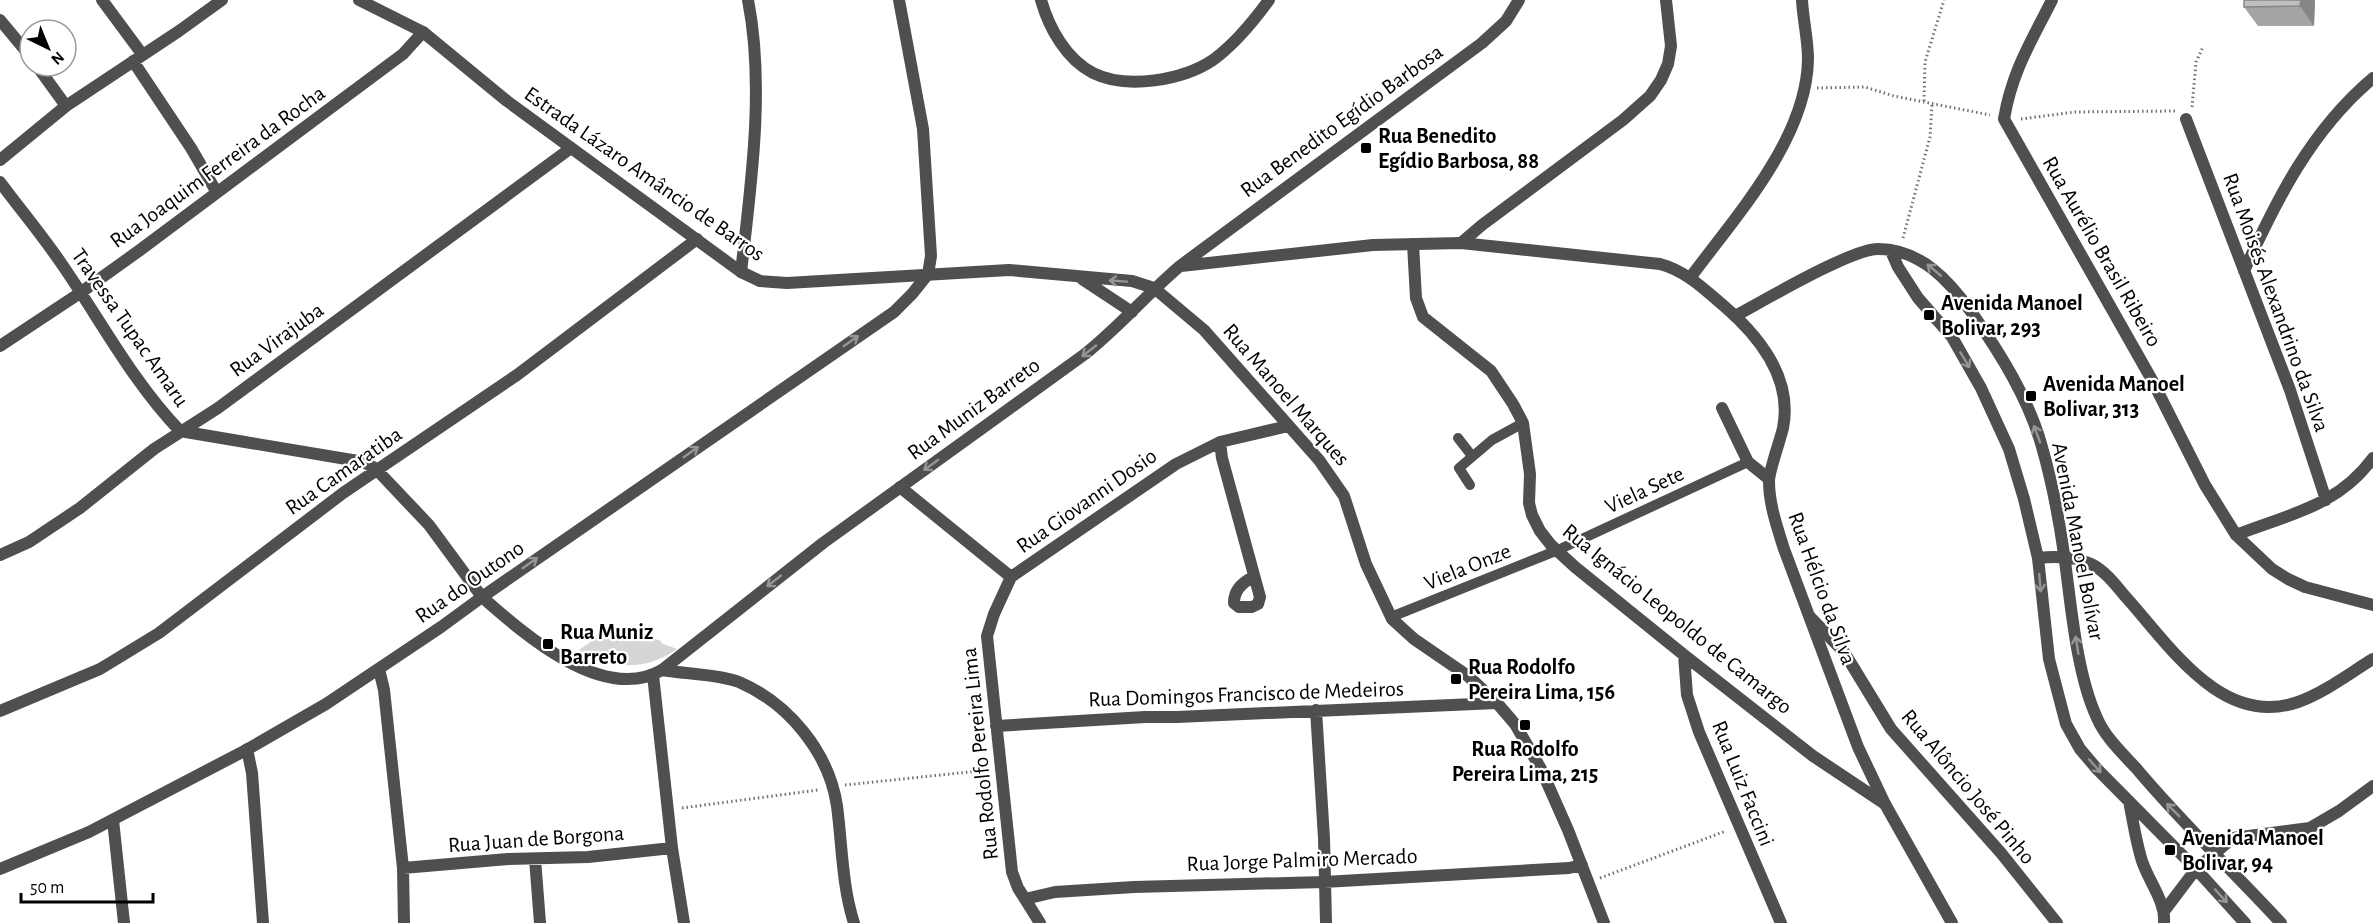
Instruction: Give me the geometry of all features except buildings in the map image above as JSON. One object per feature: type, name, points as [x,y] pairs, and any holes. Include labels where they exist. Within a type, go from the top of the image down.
[{"type":"street","points":[[102,0],[216,191]]},
{"type":"street","points":[[0,160],[66,106],[222,0]]},
{"type":"street","name":"Estrada Lázaro Amâncio de Barros","points":[[359,0],[423,32],[507,101],[741,272],[760,281],[787,283],[1009,270],[1132,281],[1154,288]]},
{"type":"street","points":[[741,272],[749,199],[756,81],[752,20],[748,0]]},
{"type":"street","points":[[899,0],[923,129],[931,256],[928,274]]},
{"type":"street","points":[[1041,0],[1054,31],[1066,50],[1075,58],[1093,72],[1109,78],[1136,81],[1160,80],[1196,69],[1212,60],[1232,45],[1269,0]]},
{"type":"street","name":"Rua Benedito Egídio Barbosa","points":[[1180,266],[1482,43],[1506,21],[1519,0]]},
{"type":"street","points":[[1461,243],[1623,120],[1650,96],[1668,64],[1671,46],[1666,0]]},
{"type":"street","points":[[1180,266],[1373,245],[1461,243],[1660,264],[1676,268],[1690,278],[1778,156],[1794,123],[1808,61],[1802,0]]},
{"type":"street","points":[[2004,119],[2008,93],[2015,73],[2052,0]]},
{"type":"street","points":[[0,20],[18,42]]},
{"type":"street","name":"Rua Joaquim Ferreira da Rocha","points":[[0,346],[80,293],[394,61],[423,32]]},
{"type":"street","points":[[46,78],[66,106]]},
{"type":"street","points":[[2244,271],[2282,192],[2309,148],[2344,104],[2373,78]]},
{"type":"street","name":"Rua Moisés Alexandrino da Silva","points":[[2185,113],[2290,390],[2326,500]]},
{"type":"street","name":"Rua Aurélio Brasil Ribeiro","points":[[2004,119],[2152,380],[2205,485],[2236,535],[2272,568],[2288,579],[2305,587],[2373,605]]},
{"type":"street","name":"Rua Virajuba","points":[[0,555],[29,542],[80,508],[180,431],[218,408],[572,148]]},
{"type":"street","name":"Travessa Tupac Amaru","points":[[0,182],[61,262],[164,415],[180,431],[364,462],[376,469],[429,525],[482,597]]},
{"type":"street","name":"Rua Camaratiba","points":[[0,711],[100,669],[159,633],[376,469],[440,429],[517,375],[697,239]]},
{"type":"street","name":"Rua Ignácio Leopoldo de Camargo","points":[[1413,244],[1416,298],[1423,316],[1491,371],[1523,423],[1530,474],[1529,503],[1540,531],[1557,550],[1684,655],[1814,756],[1885,804]]},
{"type":"street","points":[[1736,316],[1864,251],[1877,249],[1891,251]]},
{"type":"street","name":"Avenida Manoel Bolívar","points":[[1891,251],[1917,257],[1936,271],[1963,300],[1986,332],[2017,387],[2042,447],[2064,556],[2079,655],[2097,719],[2156,792],[2281,923]]},
{"type":"street","name":"Avenida Manoel Bolívar","points":[[1891,251],[1898,267],[1918,298],[1952,337],[1998,421],[2024,499],[2038,558],[2049,659],[2066,724],[2080,748],[2245,923]]},
{"type":"street","name":"Rua Muniz Barreto","points":[[658,673],[823,543],[1085,354],[1180,266]]},
{"type":"street","name":"Rua do Outono","points":[[0,869],[113,820],[326,704],[894,312],[928,274]]},
{"type":"street","name":"Estrada Lázaro Amâncio de Barros","points":[[1081,278],[1132,312]]},
{"type":"street","name":"Rua Hélcio da Silva","points":[[1690,278],[1736,316],[1770,356],[1780,379],[1785,416],[1778,453],[1769,479],[1776,523],[1858,747],[1885,804],[1952,923]]},
{"type":"street","name":"Rua Manoel Marques","points":[[1154,288],[1204,330],[1319,460],[1344,496],[1373,580],[1390,617]]},
{"type":"street","points":[[1722,408],[1748,462],[1769,479]]},
{"type":"street","name":"Rua Giovanni Dosio","points":[[900,486],[1011,577],[1176,464],[1220,442],[1288,426]]},
{"type":"street","points":[[1220,442],[1253,577]]},
{"type":"street","points":[[2236,535],[2341,492],[2356,479],[2373,458]]},
{"type":"street","points":[[2038,558],[2064,556],[2091,564],[2107,575],[2161,640],[2203,680],[2214,690],[2245,703],[2282,706],[2298,702],[2373,659]]},
{"type":"street","name":"Rua Rodolfo Pereira Lima","points":[[1011,577],[994,614],[987,636],[1012,872],[1040,923]]},
{"type":"street","points":[[482,597],[523,630],[575,666],[604,676],[625,679],[658,673],[738,682],[767,699],[793,721],[811,741],[824,761],[833,786],[848,897],[854,923]]},
{"type":"street","name":"Rua Alôncio José Pinho","points":[[1810,616],[1844,652],[1890,729],[2001,854],[2057,923]]},
{"type":"street","points":[[1390,617],[1414,639],[1468,676],[1497,703],[1515,724],[1541,769],[1604,923]]},
{"type":"street","name":"Rua Luiz Faccini","points":[[1684,655],[1687,695],[1699,732],[1781,923]]},
{"type":"street","points":[[379,669],[384,690],[403,868],[404,923]]},
{"type":"street","points":[[658,673],[668,810],[684,923]]},
{"type":"street","name":"Rua Domingos Francisco de Medeiros","points":[[996,726],[1145,717],[1497,703]]},
{"type":"street","points":[[1316,710],[1324,838],[1326,923]]},
{"type":"street","points":[[247,749],[252,773],[262,923]]},
{"type":"street","points":[[2165,917],[2196,869],[2233,838],[2310,828],[2339,811],[2373,786]]},
{"type":"street","points":[[2129,801],[2136,841],[2165,917]]},
{"type":"street","points":[[113,820],[124,923]]},
{"type":"street","name":"Rua Juan de Borgona","points":[[403,868],[588,857],[672,848]]},
{"type":"street","points":[[535,859],[540,923]]},
{"type":"street","name":"Rua Jorge Palmiro Mercado","points":[[1025,899],[1055,892],[1134,887],[1324,882],[1569,868],[1582,865]]},
{"type":"lane","points":[[1470,485],[1459,468],[1507,430],[1523,423]]},
{"type":"lane","points":[[1458,438],[1472,456]]},
{"type":"lane","name":"Viela Sete","points":[[1557,550],[1748,462]]},
{"type":"lane","name":"Viela Onze","points":[[1390,617],[1557,550]]},
{"type":"path","points":[[1924,101],[1925,62],[1944,0]]},
{"type":"path","points":[[1803,88],[1865,87],[2012,120],[2075,112],[2175,111],[2185,113],[2192,110],[2192,85],[2196,62],[2203,47]]},
{"type":"path","points":[[1891,251],[1902,241],[1909,223],[1930,137],[1932,103]]},
{"type":"path","points":[[2175,111],[2185,113]]},
{"type":"path","points":[[668,810],[833,786],[1000,769]]},
{"type":"path","points":[[1588,882],[1739,826]]},
{"type":"shaded area","points":[[624,628],[677,649],[653,662],[628,665],[603,661],[579,650],[599,636]]},
{"type":"place","name":"Rua Benedito Egídio Barbosa, 88","points":[[1366,148]]},
{"type":"place","name":"Avenida Manoel Bolivar, 293","points":[[1929,315]]},
{"type":"place","name":"Avenida Manoel Bolivar, 313","points":[[2031,396]]},
{"type":"place","name":"Rua Muniz Barreto","points":[[548,644]]},
{"type":"place","name":"Rua Rodolfo Pereira Lima, 156","points":[[1456,679]]},
{"type":"place","name":"Rua Rodolfo Pereira Lima, 215","points":[[1525,725]]},
{"type":"place","name":"Avenida Manoel Bolivar, 94","points":[[2170,850]]}]
